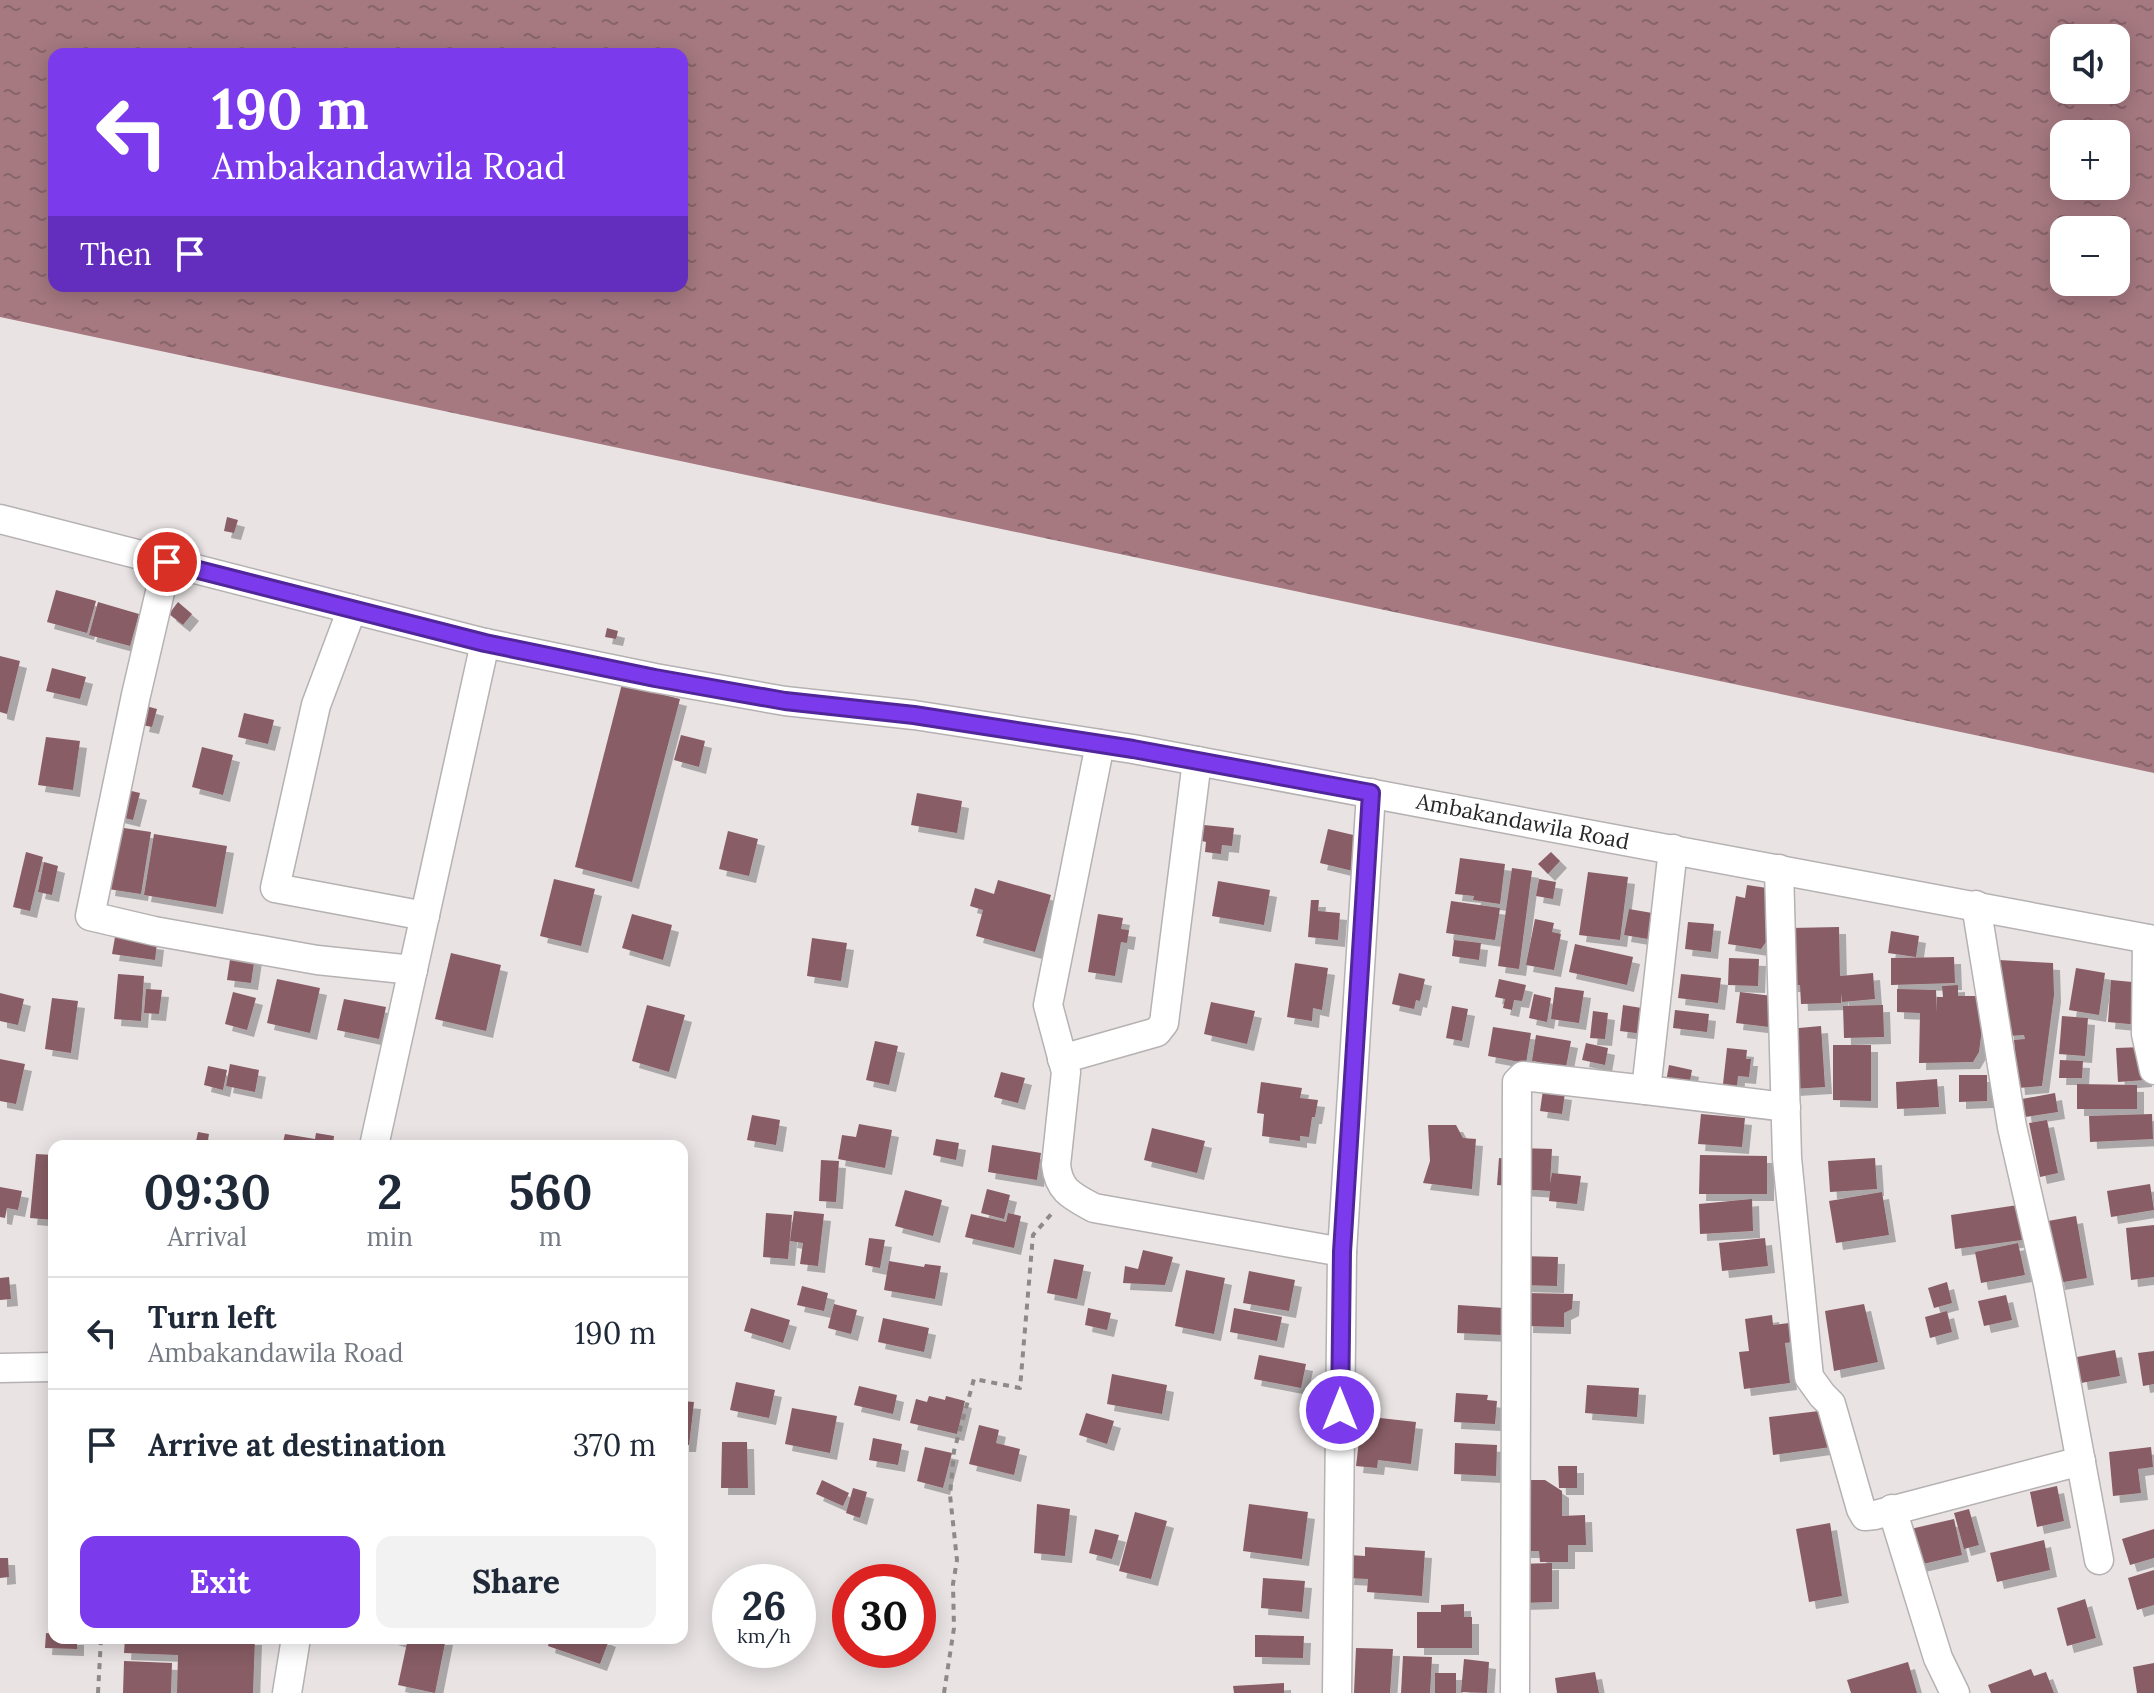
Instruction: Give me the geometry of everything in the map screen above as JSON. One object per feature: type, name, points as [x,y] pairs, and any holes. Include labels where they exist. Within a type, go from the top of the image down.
[{"type":"street","name":"Ambakandawila Road","points":[[0,519],[485,643],[785,701],[914,715],[1197,761],[2150,940]]},
{"type":"street","points":[[167,562],[90,916],[154,931],[317,960],[413,970]]},
{"type":"street","points":[[352,609],[316,705],[275,888],[425,916]]},
{"type":"street","points":[[375,1140],[485,643]]},
{"type":"street","points":[[1100,744],[1048,1005],[1066,1072],[1056,1165],[1058,1180],[1068,1194],[1094,1208],[1342,1252]]},
{"type":"street","points":[[1062,1059],[1157,1032],[1164,1023],[1197,761]]},
{"type":"street","points":[[1337,1693],[1342,1252],[1371,793]]},
{"type":"street","points":[[1646,1090],[1673,849]]},
{"type":"street","points":[[1779,869],[1787,1158],[1809,1377],[1831,1404],[1865,1516],[2081,1461]]},
{"type":"street","points":[[1976,905],[2012,1127],[2048,1284],[2099,1560]]},
{"type":"street","points":[[2150,940],[2146,1034],[2154,1070]]},
{"type":"street","points":[[1515,1693],[1517,1082],[1523,1076],[1786,1107]]},
{"type":"street","points":[[0,1368],[48,1367]]},
{"type":"street","points":[[1892,1509],[1938,1658],[1955,1693]]},
{"type":"street","points":[[287,1693],[295,1644]]},
{"type":"path","points":[[944,1693],[954,1628],[953,1584],[957,1560],[950,1495],[954,1451],[974,1379],[1020,1388],[1033,1235],[1068,1194]]},
{"type":"path","points":[[98,1693],[101,1644]]},
{"type":"water","points":[[0,0],[2154,0],[2154,773],[0,317]]},
{"type":"building","points":[[227,517],[238,520],[234,533],[224,531]]},
{"type":"building","points":[[56,590],[96,601],[87,633],[47,622]]},
{"type":"building","points":[[98,602],[139,614],[130,646],[89,635]]},
{"type":"building","points":[[178,602],[192,614],[183,625],[169,614]]},
{"type":"building","points":[[607,628],[618,631],[616,639],[605,637]]},
{"type":"building","points":[[0,656],[20,661],[7,714],[0,712]]},
{"type":"building","points":[[52,668],[86,677],[80,699],[46,691]]},
{"type":"building","points":[[622,684],[680,699],[632,882],[575,867]]},
{"type":"building","points":[[146,706],[157,709],[152,727],[142,725]]},
{"type":"building","points":[[244,713],[274,720],[268,744],[238,737]]},
{"type":"building","points":[[681,735],[705,741],[699,767],[674,760]]},
{"type":"building","points":[[46,737],[80,741],[73,790],[38,785]]},
{"type":"building","points":[[202,747],[233,755],[223,795],[192,787]]},
{"type":"building","points":[[123,789],[140,793],[133,820],[117,816]]},
{"type":"building","points":[[917,793],[962,801],[957,833],[911,825]]},
{"type":"building","points":[[1204,825],[1234,828],[1232,846],[1222,845],[1221,854],[1205,852],[1206,842],[1202,841]]},
{"type":"building","points":[[117,827],[151,832],[141,894],[108,889]]},
{"type":"building","points":[[1328,829],[1366,838],[1357,872],[1320,863]]},
{"type":"building","points":[[728,831],[758,839],[749,876],[719,869]]},
{"type":"building","points":[[154,834],[227,846],[216,907],[144,895]]},
{"type":"building","points":[[26,852],[43,857],[30,911],[13,907]]},
{"type":"building","points":[[1551,852],[1560,861],[1548,874],[1538,864]]},
{"type":"building","points":[[1460,858],[1505,864],[1500,904],[1455,894]]},
{"type":"building","points":[[44,862],[58,866],[52,895],[38,892]]},
{"type":"building","points":[[1512,868],[1532,871],[1519,969],[1498,966]]},
{"type":"building","points":[[1588,872],[1628,877],[1620,940],[1579,935]]},
{"type":"building","points":[[554,879],[595,889],[581,946],[540,936]]},
{"type":"building","points":[[1539,879],[1556,882],[1553,899],[1536,896]]},
{"type":"building","points":[[998,880],[1051,895],[1035,952],[976,936],[983,910],[970,906],[975,888],[994,894]]},
{"type":"building","points":[[1218,881],[1270,890],[1264,925],[1212,916]]},
{"type":"building","points":[[1747,885],[1767,888],[1771,935],[1761,949],[1728,944],[1736,896],[1745,898]]},
{"type":"building","points":[[1311,900],[1319,900],[1318,911],[1340,913],[1338,940],[1308,937]]},
{"type":"building","points":[[1451,901],[1500,908],[1495,940],[1446,933]]},
{"type":"building","points":[[1629,909],[1658,914],[1654,940],[1624,935]]},
{"type":"building","points":[[632,914],[672,925],[663,960],[622,948]]},
{"type":"building","points":[[1098,914],[1123,918],[1121,929],[1129,930],[1127,943],[1121,942],[1115,976],[1088,972]]},
{"type":"building","points":[[1535,919],[1554,923],[1552,932],[1561,934],[1554,970],[1526,965]]},
{"type":"building","points":[[1688,922],[1714,924],[1711,952],[1685,949]]},
{"type":"building","points":[[1839,927],[1840,976],[1873,973],[1875,999],[1842,1002],[1841,993],[1841,1003],[1801,1004],[1800,985],[1785,985],[1790,928]]},
{"type":"building","points":[[1891,931],[1919,936],[1916,957],[1888,953]]},
{"type":"building","points":[[115,937],[157,943],[155,960],[112,954]]},
{"type":"building","points":[[812,938],[847,943],[841,981],[807,976]]},
{"type":"building","points":[[1454,940],[1481,943],[1479,960],[1452,956]]},
{"type":"building","points":[[1575,944],[1633,957],[1627,985],[1569,972]]},
{"type":"building","points":[[231,953],[255,956],[251,983],[227,980]]},
{"type":"building","points":[[451,953],[501,965],[486,1031],[435,1019]]},
{"type":"building","points":[[1954,957],[1955,983],[1891,985],[1891,958]]},
{"type":"building","points":[[1729,958],[1759,959],[1758,986],[1728,985]]},
{"type":"building","points":[[1999,960],[2053,963],[2054,995],[2042,1086],[2018,1088],[2014,1040],[2025,1039],[2024,1035],[2008,1036],[1999,996]]},
{"type":"building","points":[[1295,963],[1328,968],[1322,1010],[1313,1008],[1312,1021],[1287,1017]]},
{"type":"building","points":[[2076,968],[2105,973],[2099,1015],[2069,1010]]},
{"type":"building","points":[[1399,973],[1425,979],[1420,1001],[1416,1000],[1414,1009],[1392,1004]]},
{"type":"building","points":[[118,974],[144,976],[141,1021],[114,1019]]},
{"type":"building","points":[[1681,974],[1721,978],[1718,1003],[1678,998]]},
{"type":"building","points":[[277,979],[320,988],[310,1033],[267,1023]]},
{"type":"building","points":[[1499,979],[1526,985],[1522,1001],[1514,1000],[1512,1010],[1503,1008],[1505,999],[1495,997]]},
{"type":"building","points":[[2111,980],[2143,983],[2139,1025],[2108,1022]]},
{"type":"building","points":[[1958,985],[1958,996],[1986,996],[1979,1052],[1973,1062],[1919,1063],[1920,1013],[1897,1012],[1897,989],[1936,990],[1937,1013],[1937,997],[1943,997],[1942,986]]},
{"type":"building","points":[[1555,987],[1584,991],[1579,1023],[1551,1019]]},
{"type":"building","points":[[146,989],[162,990],[159,1014],[144,1013]]},
{"type":"building","points":[[233,992],[256,998],[247,1030],[225,1024]]},
{"type":"building","points":[[1740,992],[1772,996],[1769,1027],[1736,1023]]},
{"type":"building","points":[[0,993],[24,999],[18,1025],[0,1021]]},
{"type":"building","points":[[1534,994],[1551,998],[1547,1022],[1529,1018]]},
{"type":"building","points":[[52,998],[78,1001],[71,1053],[45,1049]]},
{"type":"building","points":[[344,999],[386,1007],[379,1039],[337,1030]]},
{"type":"building","points":[[1211,1002],[1255,1011],[1247,1044],[1204,1034]]},
{"type":"building","points":[[647,1005],[685,1015],[669,1072],[632,1061]]},
{"type":"building","points":[[1623,1005],[1648,1009],[1644,1034],[1620,1031]]},
{"type":"building","points":[[1883,1005],[1884,1037],[1844,1038],[1843,1006]]},
{"type":"building","points":[[1452,1006],[1468,1009],[1462,1041],[1446,1038]]},
{"type":"building","points":[[1675,1010],[1709,1014],[1707,1032],[1673,1028]]},
{"type":"building","points":[[1593,1011],[1608,1013],[1605,1039],[1590,1038]]},
{"type":"building","points":[[2062,1016],[2088,1018],[2085,1056],[2059,1054]]},
{"type":"building","points":[[1821,1026],[1825,1087],[1792,1089],[1788,1029]]},
{"type":"building","points":[[1493,1027],[1531,1033],[1526,1063],[1488,1056]]},
{"type":"building","points":[[1536,1035],[1571,1041],[1566,1067],[1532,1061]]},
{"type":"building","points":[[875,1041],[898,1046],[889,1085],[866,1080]]},
{"type":"building","points":[[1586,1043],[1608,1048],[1605,1065],[1582,1060]]},
{"type":"building","points":[[1833,1045],[1871,1045],[1871,1101],[1833,1100]]},
{"type":"building","points":[[2143,1047],[2145,1080],[2118,1082],[2116,1048]]},
{"type":"building","points":[[1727,1048],[1747,1050],[1746,1059],[1751,1059],[1749,1077],[1738,1076],[1737,1086],[1723,1084]]},
{"type":"building","points":[[0,1059],[25,1064],[16,1104],[0,1101]]},
{"type":"building","points":[[2060,1060],[2083,1061],[2082,1078],[2059,1078]]},
{"type":"building","points":[[230,1064],[259,1070],[255,1092],[226,1086]]},
{"type":"building","points":[[1669,1065],[1692,1070],[1689,1086],[1666,1082]]},
{"type":"building","points":[[208,1066],[227,1070],[223,1090],[204,1085]]},
{"type":"building","points":[[1001,1072],[1025,1078],[1018,1103],[994,1097]]},
{"type":"building","points":[[1959,1075],[1987,1075],[1987,1101],[1959,1102]]},
{"type":"building","points":[[1937,1079],[1939,1107],[1897,1109],[1896,1082]]},
{"type":"building","points":[[1261,1082],[1302,1088],[1300,1098],[1318,1100],[1309,1137],[1300,1136],[1300,1141],[1262,1136],[1264,1114],[1257,1113]]},
{"type":"building","points":[[2077,1084],[2137,1085],[2137,1109],[2077,1109]]},
{"type":"building","points":[[1543,1090],[1565,1093],[1562,1114],[1540,1111]]},
{"type":"building","points":[[2055,1093],[2058,1112],[2025,1117],[2022,1099]]},
{"type":"building","points":[[1701,1114],[1745,1118],[1742,1147],[1698,1144]]},
{"type":"building","points":[[2152,1114],[2153,1139],[2090,1142],[2089,1116]]},
{"type":"building","points":[[752,1115],[780,1120],[776,1145],[747,1140]]},
{"type":"building","points":[[2047,1120],[2058,1173],[2040,1177],[2029,1123]]},
{"type":"building","points":[[859,1124],[892,1130],[885,1168],[838,1159],[842,1135],[856,1137]]},
{"type":"building","points":[[1428,1125],[1456,1125],[1463,1138],[1476,1139],[1472,1189],[1423,1183],[1430,1161]]},
{"type":"building","points":[[1152,1128],[1205,1141],[1197,1173],[1144,1160]]},
{"type":"building","points":[[198,1132],[209,1134],[208,1140],[196,1140]]},
{"type":"building","points":[[316,1133],[334,1136],[334,1140],[284,1140],[285,1134],[315,1139]]},
{"type":"building","points":[[936,1139],[959,1143],[956,1160],[933,1155]]},
{"type":"building","points":[[992,1145],[1041,1153],[1037,1180],[988,1172]]},
{"type":"building","points":[[1520,1148],[1552,1149],[1550,1184],[1552,1173],[1581,1176],[1577,1204],[1549,1201],[1550,1191],[1518,1189]]},
{"type":"building","points":[[36,1154],[48,1155],[48,1220],[30,1218]]},
{"type":"building","points":[[1700,1155],[1767,1156],[1767,1194],[1699,1194]]},
{"type":"building","points":[[1499,1158],[1515,1160],[1512,1186],[1497,1185]]},
{"type":"building","points":[[1875,1158],[1877,1189],[1830,1192],[1828,1161]]},
{"type":"building","points":[[821,1160],[839,1161],[836,1202],[819,1201]]},
{"type":"building","points":[[2150,1184],[2154,1210],[2111,1217],[2107,1191]]},
{"type":"building","points":[[0,1187],[22,1191],[18,1210],[7,1208],[5,1218],[0,1217]]},
{"type":"building","points":[[987,1189],[1010,1195],[1004,1219],[981,1213]]},
{"type":"building","points":[[905,1190],[942,1200],[933,1236],[895,1226]]},
{"type":"building","points":[[1882,1192],[1889,1235],[1836,1243],[1829,1201]]},
{"type":"building","points":[[1752,1199],[1753,1231],[1700,1234],[1699,1204]]},
{"type":"building","points":[[2018,1205],[2022,1240],[1955,1249],[1951,1215]]},
{"type":"building","points":[[794,1211],[824,1214],[818,1266],[800,1264],[803,1243],[790,1241]]},
{"type":"building","points":[[766,1213],[792,1215],[788,1259],[763,1257]]},
{"type":"building","points":[[1008,1213],[1021,1216],[1014,1248],[965,1237],[971,1214],[1006,1222]]},
{"type":"building","points":[[2076,1216],[2087,1278],[2058,1283],[2048,1221]]},
{"type":"building","points":[[2154,1225],[2154,1277],[2131,1280],[2126,1228]]},
{"type":"building","points":[[869,1238],[885,1240],[880,1268],[865,1265]]},
{"type":"building","points":[[1765,1238],[1768,1266],[1722,1271],[1719,1243]]},
{"type":"building","points":[[2018,1243],[2025,1275],[1981,1283],[1975,1252]]},
{"type":"building","points":[[1143,1250],[1173,1257],[1165,1285],[1123,1283],[1125,1266],[1138,1269]]},
{"type":"building","points":[[1521,1256],[1558,1257],[1557,1286],[1520,1285]]},
{"type":"building","points":[[1054,1259],[1084,1265],[1077,1299],[1047,1293]]},
{"type":"building","points":[[889,1261],[924,1267],[925,1264],[941,1266],[935,1299],[884,1290]]},
{"type":"building","points":[[1186,1270],[1225,1278],[1214,1334],[1175,1326]]},
{"type":"building","points":[[1249,1271],[1295,1280],[1289,1311],[1243,1303]]},
{"type":"building","points":[[9,1277],[11,1299],[0,1300],[0,1278]]},
{"type":"building","points":[[1947,1282],[1952,1303],[1934,1308],[1928,1288]]},
{"type":"building","points":[[802,1286],[828,1293],[824,1311],[797,1305]]},
{"type":"building","points":[[1527,1293],[1573,1294],[1572,1309],[1564,1313],[1564,1327],[1526,1326]]},
{"type":"building","points":[[2006,1295],[2012,1320],[1984,1326],[1978,1301]]},
{"type":"building","points":[[834,1304],[857,1310],[851,1334],[828,1328]]},
{"type":"building","points":[[1864,1304],[1878,1362],[1834,1371],[1825,1311]]},
{"type":"building","points":[[1458,1305],[1504,1308],[1502,1335],[1457,1333]]},
{"type":"building","points":[[751,1308],[790,1320],[783,1343],[744,1331]]},
{"type":"building","points":[[1088,1308],[1111,1313],[1107,1330],[1085,1325]]},
{"type":"building","points":[[1234,1308],[1282,1317],[1277,1341],[1230,1332]]},
{"type":"building","points":[[1947,1311],[1952,1332],[1930,1338],[1925,1317]]},
{"type":"building","points":[[1772,1315],[1773,1325],[1797,1322],[1799,1341],[1785,1343],[1790,1383],[1744,1389],[1739,1352],[1749,1351],[1745,1319]]},
{"type":"building","points":[[883,1318],[929,1328],[924,1352],[878,1342]]},
{"type":"building","points":[[2115,1350],[2120,1376],[2081,1383],[2077,1357]]},
{"type":"building","points":[[2154,1351],[2154,1384],[2143,1386],[2138,1353]]},
{"type":"building","points":[[1259,1355],[1306,1364],[1301,1388],[1254,1379]]},
{"type":"building","points":[[1112,1374],[1167,1385],[1162,1414],[1107,1404]]},
{"type":"building","points":[[736,1382],[775,1390],[769,1418],[730,1410]]},
{"type":"building","points":[[1587,1385],[1639,1388],[1637,1417],[1585,1413]]},
{"type":"building","points":[[859,1386],[897,1395],[893,1414],[854,1405]]},
{"type":"building","points":[[1456,1393],[1488,1395],[1487,1400],[1497,1401],[1495,1424],[1454,1422]]},
{"type":"building","points":[[929,1396],[965,1401],[957,1434],[910,1423],[916,1399],[927,1402]]},
{"type":"building","points":[[688,1402],[694,1402],[688,1445]]},
{"type":"building","points":[[792,1408],[837,1416],[830,1453],[785,1444]]},
{"type":"building","points":[[1827,1410],[1831,1447],[1773,1455],[1769,1417]]},
{"type":"building","points":[[1086,1413],[1114,1421],[1107,1444],[1079,1435]]},
{"type":"building","points":[[1362,1416],[1416,1422],[1411,1464],[1378,1460],[1377,1468],[1356,1466]]},
{"type":"building","points":[[979,1425],[999,1430],[996,1443],[1020,1449],[1014,1475],[969,1464]]},
{"type":"building","points":[[873,1438],[902,1444],[898,1465],[869,1460]]},
{"type":"building","points":[[722,1442],[747,1442],[748,1488],[721,1488]]},
{"type":"building","points":[[1455,1443],[1497,1445],[1496,1476],[1454,1474]]},
{"type":"building","points":[[925,1447],[952,1453],[943,1488],[917,1481]]},
{"type":"building","points":[[2151,1447],[2153,1467],[2138,1469],[2141,1493],[2113,1496],[2109,1452]]},
{"type":"building","points":[[1558,1466],[1577,1466],[1577,1488],[1559,1488]]},
{"type":"building","points":[[822,1480],[849,1493],[843,1506],[816,1494]]},
{"type":"building","points":[[1519,1480],[1545,1480],[1562,1491],[1562,1516],[1585,1515],[1586,1545],[1568,1545],[1568,1562],[1540,1562],[1539,1551],[1519,1551]]},
{"type":"building","points":[[2057,1486],[2064,1521],[2037,1527],[2030,1492]]},
{"type":"building","points":[[853,1488],[867,1492],[860,1518],[846,1513]]},
{"type":"building","points":[[1037,1504],[1070,1509],[1065,1556],[1034,1553]]},
{"type":"building","points":[[1249,1504],[1308,1512],[1302,1559],[1243,1551]]},
{"type":"building","points":[[1969,1509],[1979,1545],[1964,1549],[1954,1513]]},
{"type":"building","points":[[1135,1512],[1167,1521],[1151,1579],[1119,1571]]},
{"type":"building","points":[[1954,1519],[1962,1555],[1914,1566],[1906,1530]]},
{"type":"building","points":[[1830,1523],[1842,1596],[1809,1602],[1796,1529]]},
{"type":"building","points":[[1095,1529],[1119,1535],[1112,1559],[1089,1553]]},
{"type":"building","points":[[2154,1529],[2154,1558],[2130,1565],[2122,1539]]},
{"type":"building","points":[[2044,1540],[2050,1570],[1997,1582],[1990,1553]]},
{"type":"building","points":[[1365,1547],[1425,1551],[1422,1596],[1367,1592],[1368,1579],[1347,1578],[1349,1555],[1365,1556]]},
{"type":"building","points":[[0,1558],[8,1558],[9,1577],[0,1578]]},
{"type":"building","points":[[1552,1563],[1552,1602],[1519,1603],[1518,1564]]},
{"type":"building","points":[[2154,1570],[2154,1605],[2137,1610],[2128,1578]]},
{"type":"building","points":[[1263,1578],[1305,1581],[1302,1612],[1261,1608]]},
{"type":"building","points":[[2085,1599],[2096,1638],[2067,1646],[2057,1608]]},
{"type":"building","points":[[1464,1604],[1464,1617],[1472,1617],[1472,1648],[1417,1648],[1417,1612],[1441,1612],[1441,1605]]},
{"type":"building","points":[[46,1633],[48,1644],[77,1644],[77,1649],[45,1648]]},
{"type":"building","points":[[1255,1635],[1304,1636],[1303,1658],[1255,1657]]},
{"type":"building","points":[[125,1644],[255,1644],[253,1693],[177,1693],[178,1655],[124,1653]]},
{"type":"building","points":[[407,1644],[445,1644],[435,1693],[398,1685]]},
{"type":"building","points":[[548,1644],[608,1644],[600,1664]]},
{"type":"building","points":[[1356,1648],[1393,1649],[1390,1693],[1354,1693]]},
{"type":"building","points":[[1403,1656],[1432,1657],[1430,1693],[1401,1693]]},
{"type":"building","points":[[1464,1659],[1489,1662],[1487,1693],[1461,1692]]},
{"type":"building","points":[[124,1661],[172,1663],[171,1693],[123,1693]]},
{"type":"building","points":[[1908,1662],[1917,1693],[1851,1693],[1847,1680]]},
{"type":"building","points":[[2154,1663],[2154,1693],[2137,1693],[2133,1667]]},
{"type":"building","points":[[2031,1669],[2034,1676],[2046,1672],[2054,1693],[1991,1693],[1988,1685]]},
{"type":"building","points":[[1595,1672],[1599,1693],[1557,1693],[1555,1678]]},
{"type":"building","points":[[1435,1673],[1456,1673],[1456,1693],[1435,1693]]},
{"type":"building","points":[[1284,1683],[1284,1693],[1234,1693],[1233,1686]]},
{"type":"route","points":[[167,562],[485,643],[655,678],[785,701],[914,715],[1133,749],[1371,793],[1342,1252],[1340,1410]]}]
